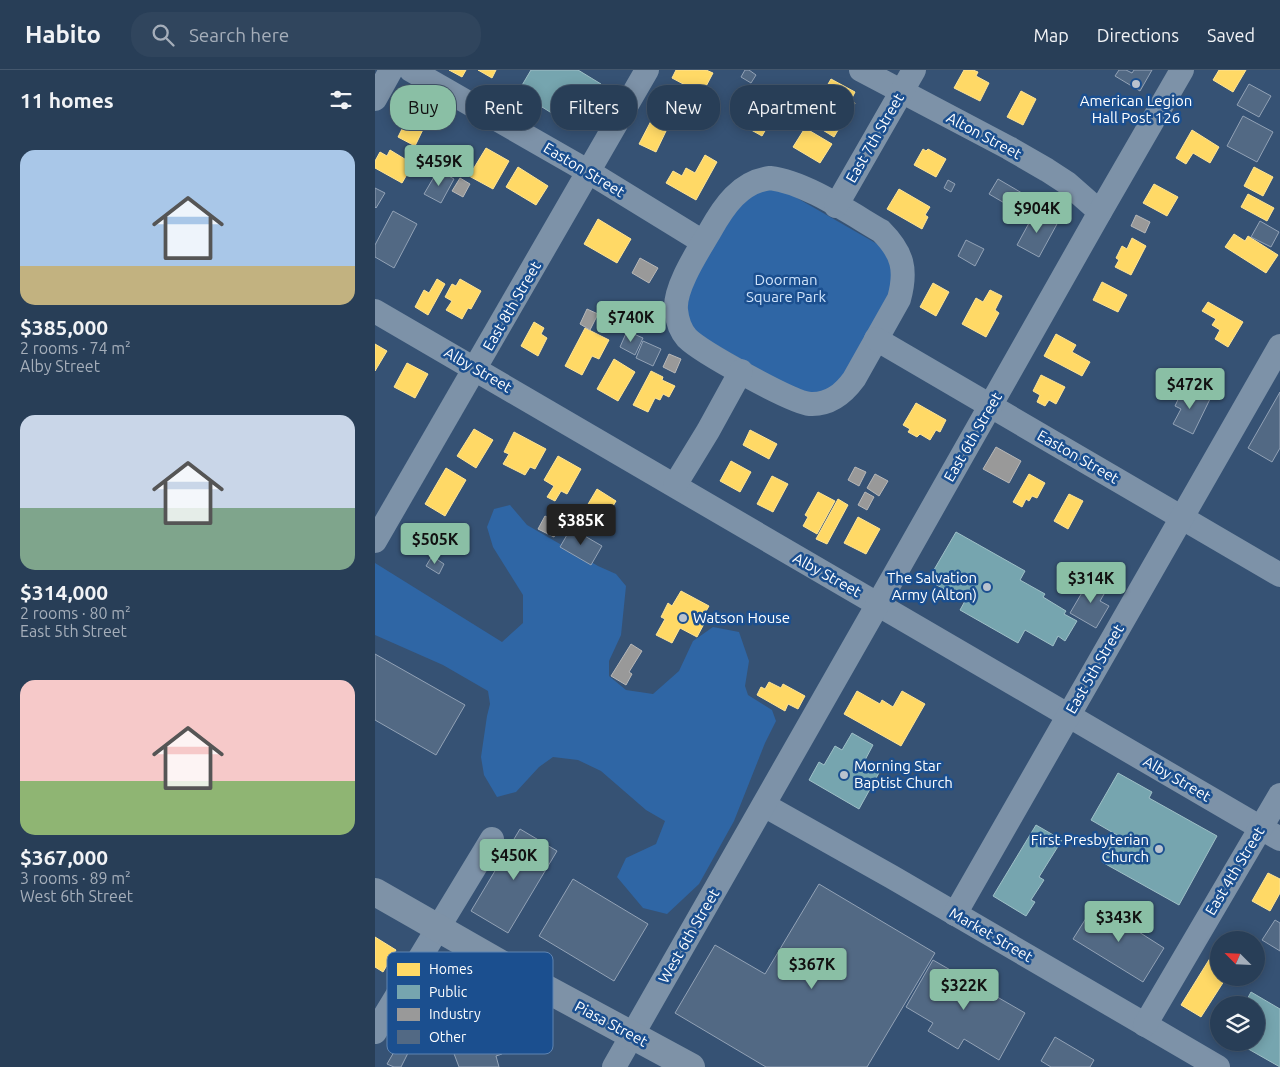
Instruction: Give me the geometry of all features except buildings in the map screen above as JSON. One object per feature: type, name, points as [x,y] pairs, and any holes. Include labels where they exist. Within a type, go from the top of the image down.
[{"type":"highway","name":"Piasa Street","points":[[375,892],[480,952]]},
{"type":"highway","name":"Piasa Street","points":[[553,993],[691,1067]]},
{"type":"street","points":[[375,99],[391,70]]},
{"type":"street","name":"Easton Street","points":[[411,70],[589,172],[703,242]]},
{"type":"street","name":"East 8th Street","points":[[375,541],[647,70]]},
{"type":"street","name":"Alton Street","points":[[861,70],[1047,170],[1067,183],[1100,212]]},
{"type":"street","name":"East 7th Street","points":[[836,206],[914,70]]},
{"type":"street","name":"East 6th Street","points":[[764,805],[1182,70]]},
{"type":"street","points":[[770,178],[788,182],[836,206],[881,231],[891,241],[899,254],[903,271],[903,283],[899,299],[854,379],[845,391],[835,399],[824,403],[811,404],[800,402],[701,349],[682,331],[676,308],[677,300],[679,290],[703,242],[721,213],[738,192],[753,182],[770,178]]},
{"type":"street","name":"Alby Street","points":[[375,311],[1270,834]]},
{"type":"street","name":"Easton Street","points":[[877,339],[1280,575]]},
{"type":"street","name":"East 5th Street","points":[[955,914],[1280,346]]},
{"type":"street","points":[[675,485],[708,432],[741,372]]},
{"type":"street","name":"East 4th Street","points":[[1145,1025],[1270,834],[1280,795]]},
{"type":"street","name":"Market Street","points":[[764,805],[892,876],[1218,1067]]},
{"type":"street","name":"West 6th Street","points":[[614,1067],[764,805]]},
{"type":"street","points":[[424,952],[492,839]]},
{"type":"street","points":[[375,1032],[387,1012]]},
{"type":"green space","name":"Doorman Square Park","points":[[760,187],[783,190],[879,245],[889,256],[893,269],[889,296],[843,379],[831,390],[802,395],[694,332],[686,323],[686,289],[739,199]]},
{"type":"green space","points":[[510,505],[527,525],[598,566],[616,574],[626,586],[621,635],[609,661],[609,676],[626,690],[653,694],[679,671],[693,641],[713,627],[739,632],[749,661],[745,686],[748,695],[772,710],[776,721],[765,743],[734,821],[699,884],[667,914],[643,908],[617,877],[626,858],[656,844],[665,821],[646,810],[601,771],[578,760],[553,757],[539,767],[516,792],[497,797],[484,775],[481,757],[490,704],[488,691],[443,665],[375,635],[375,563],[502,642],[523,623],[523,595],[493,547],[487,527],[494,509]]},
{"type":"place","name":"American Legion Hall Post 126","points":[[1136,84]]},
{"type":"place","name":"The Salvation Army (Alton)","points":[[987,587]]},
{"type":"place","name":"Watson House","points":[[683,618]]},
{"type":"place","name":"Morning Star Baptist Church","points":[[844,775]]},
{"type":"place","name":"First Presbyterian Church","points":[[1159,849]]}]
